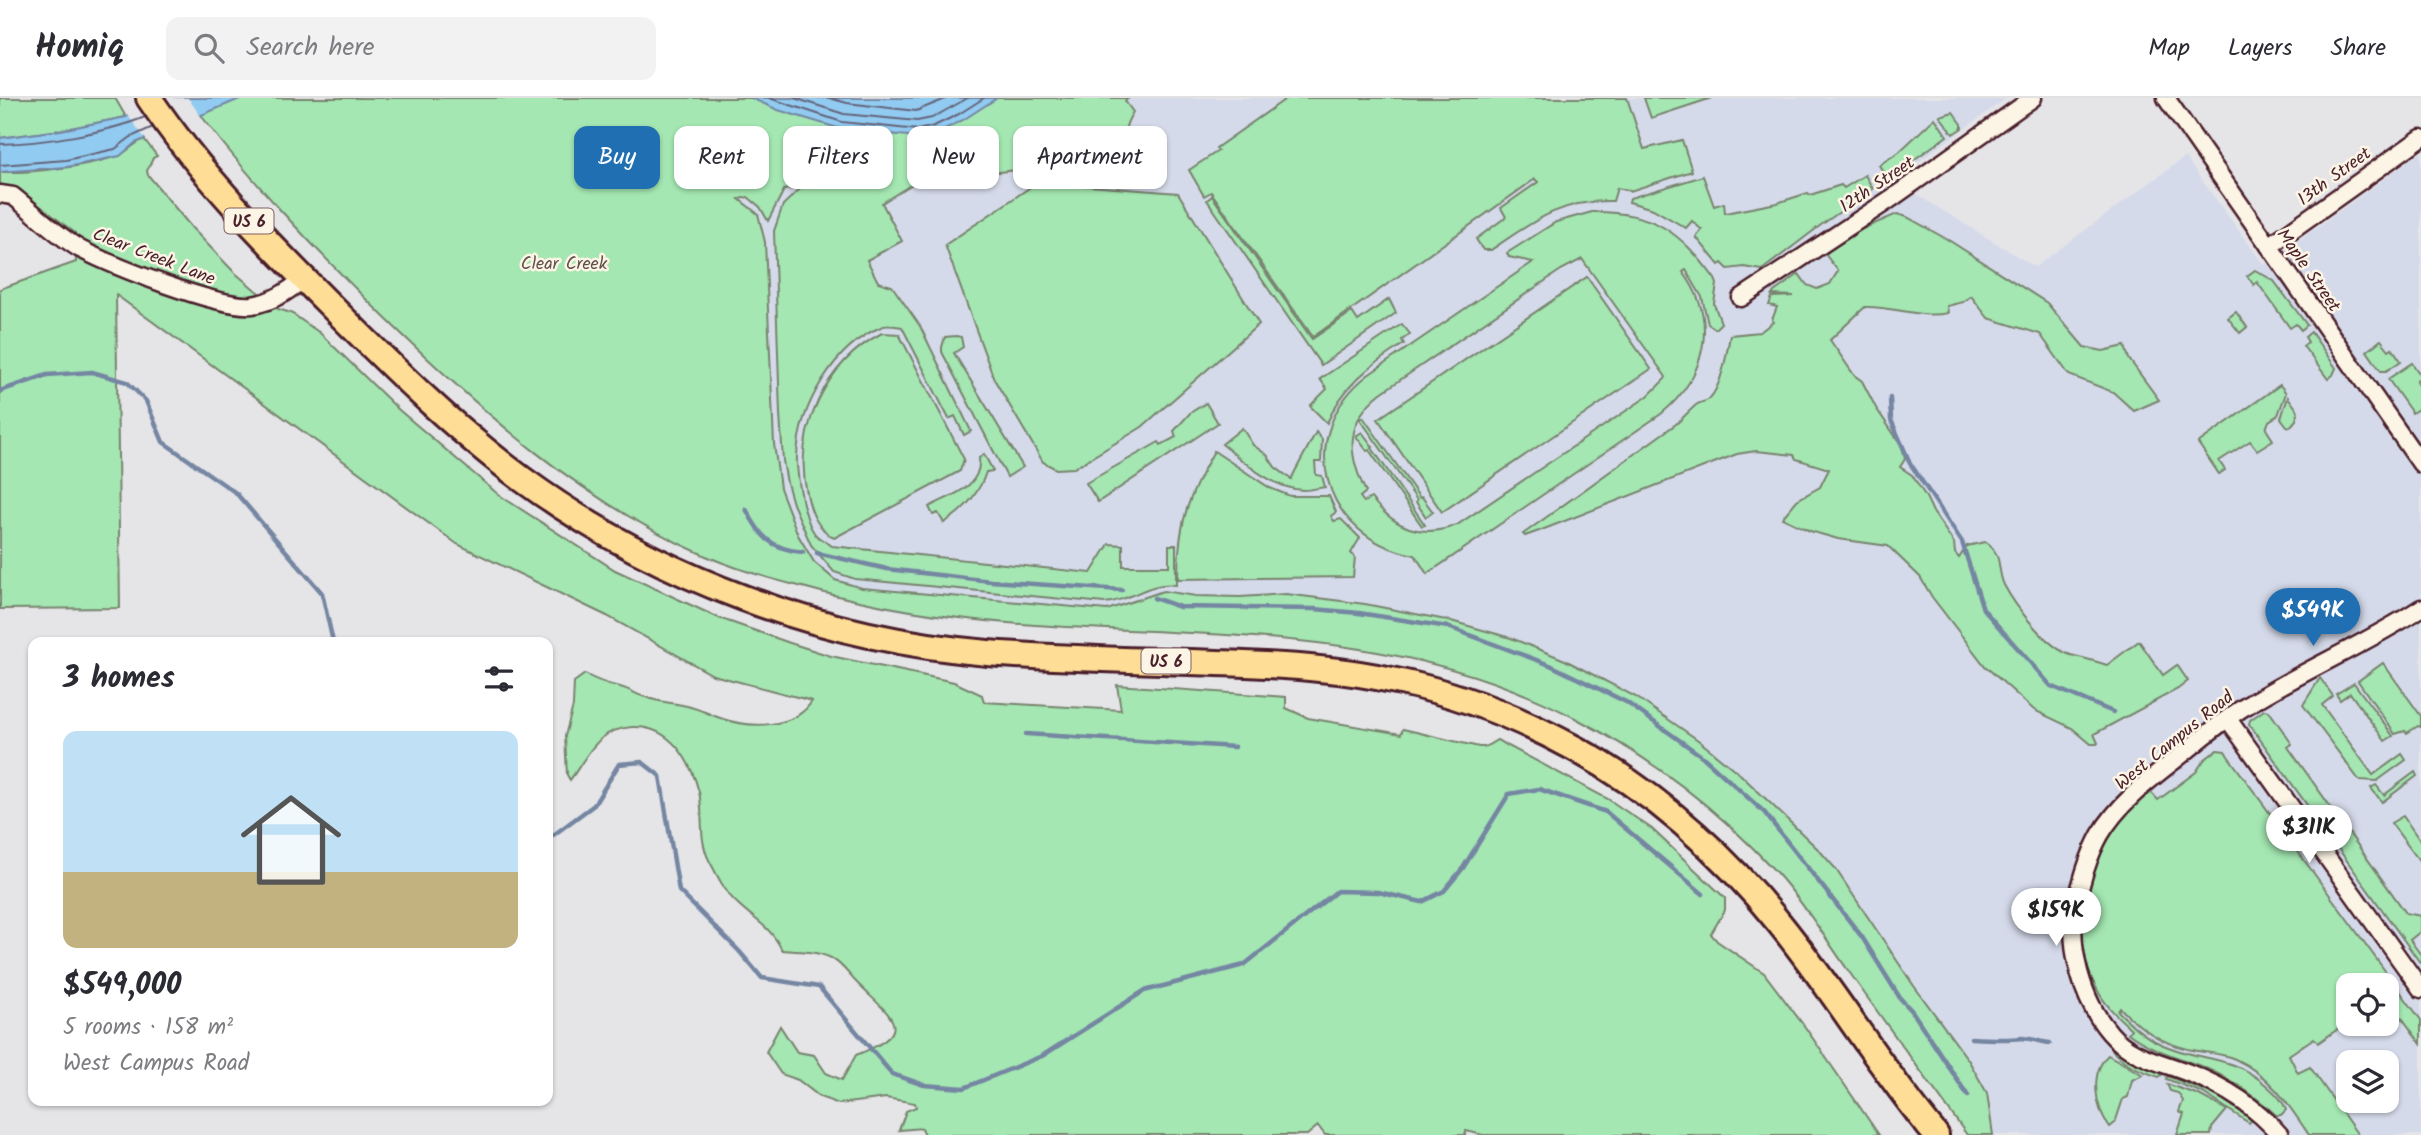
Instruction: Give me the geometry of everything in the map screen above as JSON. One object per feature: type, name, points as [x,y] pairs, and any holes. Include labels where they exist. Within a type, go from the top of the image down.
[{"type":"highway","name":"US 6","points":[[149,98],[196,162],[246,218],[426,399],[525,481],[579,517],[695,578],[748,600],[849,630],[947,649],[1013,655],[1269,665],[1359,674],[1425,687],[1497,711],[1595,760],[1639,788],[1699,836],[1734,870],[1790,936],[1906,1099],[1936,1135]]},
{"type":"highway","name":"US 6","points":[[1906,1099],[1925,1135]]},
{"type":"street","name":"12th Street","points":[[1741,298],[1892,198],[2033,98]]},
{"type":"street","name":"Maple Street","points":[[2166,98],[2418,453]]},
{"type":"street","name":"13th Street","points":[[2269,246],[2421,138]]},
{"type":"street","name":"Clear Creek Lane","points":[[0,194],[13,195],[78,248],[145,276],[224,303],[251,305],[266,302],[304,279]]},
{"type":"street","name":"West Campus Road","points":[[2280,1135],[2244,1102],[2216,1084],[2122,1045],[2109,1032],[2090,1000],[2075,955],[2073,929],[2079,893],[2089,857],[2101,833],[2135,792],[2228,719],[2270,691],[2369,639],[2421,608]]},
{"type":"street","points":[[2228,719],[2421,989]]},
{"type":"shaded area","points":[[1070,98],[2007,98],[1893,180],[2035,267],[2185,157],[2264,265],[2421,152],[2421,1135],[1967,1135],[1807,911],[1775,872],[1738,834],[1688,790],[1639,756],[1558,709],[1473,675],[1425,660],[1357,647],[1238,634],[945,618],[889,609],[752,574],[728,201],[783,188],[893,189],[893,153],[907,149],[907,189],[999,189],[999,126],[981,126]]},
{"type":"green space","points":[[0,98],[115,98],[126,117],[61,130],[0,138]]},
{"type":"green space","name":"Clear Creek","points":[[188,98],[1129,98],[1125,101],[1133,112],[1126,126],[1013,126],[1013,170],[999,172],[999,126],[907,126],[907,187],[882,203],[902,241],[867,260],[878,282],[892,286],[920,326],[971,431],[964,435],[955,416],[949,419],[902,327],[883,326],[848,348],[822,380],[804,418],[799,437],[798,474],[803,504],[811,527],[817,536],[832,546],[1091,573],[1109,544],[1123,545],[1123,566],[1169,566],[1169,545],[1176,545],[1176,585],[1157,586],[1104,603],[855,579],[834,572],[811,545],[793,504],[783,461],[774,231],[783,205],[800,189],[893,189],[893,126],[783,126],[783,189],[790,189],[784,190],[768,221],[760,207],[748,197],[739,199],[758,214],[765,242],[774,444],[780,488],[798,535],[814,562],[835,580],[862,588],[1107,610],[1163,591],[1196,596],[1286,594],[1365,604],[1451,621],[1511,638],[1565,660],[1636,697],[1698,740],[1741,775],[1820,851],[1835,868],[1914,986],[1969,1061],[1987,1093],[1993,1135],[1967,1135],[1806,909],[1775,871],[1707,806],[1657,768],[1604,734],[1512,689],[1445,667],[1379,652],[1244,636],[1035,625],[945,616],[828,594],[752,573],[706,556],[616,509],[574,481],[495,419],[384,317],[257,184]]},
{"type":"green space","points":[[1287,98],[1627,98],[1644,149],[1682,140],[1692,171],[1630,191],[1617,188],[1613,201],[1595,201],[1562,208],[1534,222],[1491,250],[1483,250],[1476,239],[1506,217],[1501,208],[1538,182],[1535,179],[1313,337],[1211,192],[1204,196],[1189,170]]},
{"type":"green space","points":[[1644,98],[1712,98],[1651,118]]},
{"type":"green space","points":[[1953,112],[1962,128],[1953,134],[1940,116]]},
{"type":"green space","points":[[1935,118],[1947,136],[1887,179],[1879,165],[1899,152]]},
{"type":"green space","points":[[144,139],[157,156],[153,158],[148,175],[192,228],[234,272],[278,309],[291,313],[320,333],[399,410],[499,495],[615,570],[719,618],[831,656],[954,682],[982,695],[984,702],[1121,710],[1117,685],[1286,697],[1286,708],[1308,718],[1401,734],[1403,729],[1479,747],[1485,747],[1497,740],[1608,799],[1652,829],[1725,898],[1725,910],[1711,934],[1764,973],[1805,1027],[1879,1135],[1483,1135],[1466,1131],[1465,1135],[1325,1135],[1318,1126],[1307,1135],[925,1135],[922,1128],[899,1130],[906,1111],[916,1107],[915,1103],[886,1098],[839,1104],[820,1097],[798,1080],[781,1074],[766,1052],[780,1026],[797,1052],[814,1055],[826,1073],[842,1080],[856,1055],[887,1039],[893,1031],[889,1015],[835,961],[814,953],[782,950],[767,929],[729,895],[706,852],[699,792],[695,780],[684,756],[668,738],[645,728],[628,727],[612,732],[593,747],[570,780],[567,775],[565,736],[573,706],[574,682],[585,674],[650,699],[692,707],[723,719],[746,724],[771,724],[795,717],[812,701],[713,675],[607,616],[457,544],[116,295],[120,608],[0,609],[0,289],[76,262],[75,233],[18,189],[0,187],[0,172],[43,170],[104,160],[121,155]]},
{"type":"green space","points":[[1865,175],[1873,189],[1762,270],[1744,267],[1728,269],[1722,263],[1719,265],[1696,237],[1702,230],[1692,221],[1686,228],[1653,209],[1629,202],[1630,198],[1703,176],[1714,206],[1724,203],[1725,213],[1777,203],[1841,185],[1844,188]]},
{"type":"green space","points":[[1028,189],[1127,189],[1178,193],[1259,324],[1142,427],[1074,468],[1056,469],[1043,462],[994,379],[945,245]]},
{"type":"green space","points":[[1212,196],[1312,339],[1352,312],[1358,321],[1389,299],[1396,313],[1321,365],[1207,200]]},
{"type":"green space","points":[[1592,212],[1614,213],[1649,220],[1664,228],[1690,249],[1715,279],[1717,284],[1714,304],[1721,323],[1715,329],[1708,324],[1702,297],[1686,270],[1683,272],[1701,310],[1704,329],[1697,366],[1676,400],[1661,414],[1427,574],[1415,555],[1383,545],[1357,528],[1339,506],[1328,481],[1325,453],[1330,425],[1345,399],[1368,375],[1533,262],[1509,257],[1507,253],[1556,222]],"holes":[[[1582,259],[1666,377],[1648,396],[1457,525],[1431,531],[1409,528],[1389,517],[1371,498],[1364,502],[1360,497],[1366,492],[1355,464],[1353,439],[1355,427],[1369,404],[1381,393],[1561,270]]]},
{"type":"green space","points":[[1897,214],[1950,241],[2047,303],[2084,347],[2103,351],[2125,346],[2129,359],[2159,400],[2134,411],[2113,392],[2069,375],[2040,334],[1988,318],[1971,296],[1963,302],[1947,306],[1948,313],[1917,313],[1865,307],[1830,340],[1854,375],[1862,381],[1876,408],[1902,446],[1905,459],[1900,467],[1912,475],[1954,543],[1955,553],[1959,558],[1967,546],[1985,542],[1991,547],[1997,556],[2004,585],[2016,604],[2042,635],[2062,651],[2107,665],[2139,641],[2163,675],[2177,665],[2188,681],[2094,734],[2097,744],[2091,744],[2072,728],[2034,710],[1985,666],[1932,597],[1920,577],[1888,546],[1838,539],[1810,531],[1782,518],[1797,500],[1820,487],[1829,469],[1796,459],[1794,455],[1756,451],[1737,454],[1539,531],[1525,536],[1523,534],[1676,424],[1696,405],[1708,400],[1721,377],[1730,335],[1760,332],[1773,322],[1777,307],[1769,305],[1772,297],[1794,296],[1772,295],[1774,292],[1799,274],[1807,285],[1817,289],[1830,284],[1838,271],[1825,254],[1860,230]]},
{"type":"green space","points":[[2255,270],[2274,281],[2307,325],[2301,330],[2296,324],[2290,328],[2257,282],[2254,285],[2247,276]]},
{"type":"green space","points":[[1587,277],[1651,369],[1442,512],[1378,419]]},
{"type":"green space","points":[[2236,312],[2247,327],[2240,333],[2228,318]]},
{"type":"green space","points":[[1402,324],[1410,334],[1402,340],[1404,344],[1380,360],[1349,387],[1327,423],[1310,406],[1327,389],[1320,379]]},
{"type":"green space","points":[[2311,332],[2336,368],[2328,379],[2303,346],[2308,342],[2305,337]]},
{"type":"green space","points":[[882,333],[899,334],[964,459],[960,471],[834,538],[823,530],[816,519],[807,494],[805,446],[810,423],[818,401],[844,362]]},
{"type":"green space","points":[[945,337],[961,337],[963,347],[954,353],[1023,467],[1007,477],[942,352]]},
{"type":"green space","points":[[2381,340],[2389,350],[2392,348],[2401,361],[2386,371],[2381,371],[2367,351]]},
{"type":"green space","points":[[2412,363],[2421,376],[2416,382],[2421,389],[2421,407],[2412,413],[2388,379]]},
{"type":"green space","points":[[2280,385],[2286,393],[2278,415],[2269,421],[2266,429],[2273,440],[2257,450],[2250,441],[2219,461],[2225,470],[2219,474],[2198,443]]},
{"type":"green space","points":[[2288,397],[2298,411],[2296,420],[2290,427],[2281,418]]},
{"type":"green space","points":[[1206,403],[1218,423],[1098,502],[1086,483],[1159,442],[1161,445],[1176,437],[1174,431],[1190,413]]},
{"type":"green space","points":[[1363,417],[1420,498],[1422,497],[1433,512],[1426,517],[1360,419]]},
{"type":"green space","points":[[1242,428],[1253,445],[1291,479],[1316,432],[1322,439],[1321,462],[1315,462],[1316,475],[1322,476],[1325,487],[1306,490],[1281,485],[1249,466],[1222,444]]},
{"type":"green space","points":[[1362,432],[1425,525],[1422,526],[1369,450],[1367,451],[1356,436]]},
{"type":"green space","points":[[1214,451],[1270,488],[1290,496],[1329,496],[1336,512],[1331,516],[1334,521],[1341,519],[1360,538],[1351,553],[1355,557],[1353,577],[1178,579],[1180,543],[1186,512],[1197,483]]},
{"type":"green space","points":[[984,454],[993,471],[986,472],[970,501],[944,523],[938,513],[933,515],[929,507],[970,484],[976,477],[979,458]]},
{"type":"green space","points":[[2383,663],[2421,716],[2421,727],[2418,726],[2407,733],[2405,731],[2395,734],[2358,681]]},
{"type":"green space","points":[[2320,678],[2333,696],[2322,705],[2373,775],[2402,754],[2406,760],[2377,781],[2359,780],[2303,705]]},
{"type":"green space","points":[[2354,683],[2393,736],[2385,741],[2350,693],[2340,700],[2336,694]]},
{"type":"green space","points":[[2264,710],[2269,711],[2292,744],[2288,747],[2406,913],[2421,916],[2421,931],[2410,940],[2421,955],[2421,964],[2249,724],[2250,720]]},
{"type":"green space","points":[[2217,750],[2225,751],[2387,973],[2336,973],[2336,1030],[2318,1043],[2314,1038],[2289,1055],[2298,1073],[2310,1067],[2336,1104],[2336,1113],[2342,1113],[2358,1135],[2309,1135],[2278,1092],[2259,1073],[2229,1057],[2168,1043],[2142,1028],[2120,1008],[2118,1011],[2128,1021],[2155,1041],[2175,1050],[2227,1063],[2252,1075],[2275,1093],[2286,1110],[2281,1115],[2276,1115],[2219,1074],[2136,1039],[2128,1033],[2131,1029],[2102,998],[2087,967],[2082,939],[2088,884],[2113,832],[2130,810],[2151,792],[2158,800],[2196,772],[2204,760]]},
{"type":"green space","points":[[2415,772],[2417,776],[2382,802],[2371,788],[2376,785],[2384,795]]},
{"type":"green space","points":[[2403,816],[2421,842],[2421,863],[2391,823]]},
{"type":"green space","points":[[2399,990],[2421,1020],[2421,1044],[2399,1014]]},
{"type":"green space","points":[[2112,1049],[2163,1074],[2159,1077],[2133,1066],[2120,1059]]},
{"type":"green space","points":[[2108,1055],[2143,1075],[2132,1080],[2128,1097],[2123,1099],[2115,1123],[2110,1127],[2100,1110],[2096,1090],[2098,1071]]},
{"type":"green space","points":[[2167,1076],[2216,1095],[2252,1120],[2249,1123],[2203,1093],[2166,1079]]},
{"type":"green space","points":[[2167,1084],[2199,1095],[2227,1110],[2212,1128],[2211,1135],[2177,1135],[2184,1114],[2179,1112],[2183,1101],[2178,1093],[2170,1091]]},
{"type":"water","points":[[175,98],[242,98],[135,143],[120,156],[67,167],[0,172],[0,138],[61,130],[126,117]]},
{"type":"water","points":[[751,98],[997,98],[951,126],[907,126],[907,136],[893,134],[893,126],[831,126],[778,110]]},
{"type":"pier","points":[[165,98],[188,98],[202,118],[147,141],[126,113]]},
{"type":"waterway","points":[[0,391],[47,375],[92,372],[127,382],[146,401],[163,442],[236,493],[322,593],[332,637]]},
{"type":"waterway","points":[[1890,398],[1891,420],[1910,463],[1962,542],[1983,609],[2051,686],[2113,712]]},
{"type":"waterway","points":[[746,509],[767,540],[782,548],[803,552]]},
{"type":"waterway","points":[[817,553],[887,569],[991,581],[1122,590]]},
{"type":"waterway","points":[[1154,598],[1180,607],[1314,609],[1448,627],[1550,665],[1626,702],[1703,757],[1764,812],[1862,937],[1900,998],[1912,1011],[1968,1096]]},
{"type":"waterway","points":[[1026,734],[1235,747]]},
{"type":"waterway","points":[[553,835],[594,805],[619,764],[642,762],[660,776],[679,891],[762,978],[819,987],[892,1074],[924,1085],[964,1088],[1042,1056],[1144,991],[1244,965],[1337,891],[1378,892],[1422,902],[1444,891],[1463,868],[1509,794],[1539,789],[1606,812],[1703,894]]},
{"type":"waterway","points":[[1971,1038],[2025,1038],[2050,1043]]}]
